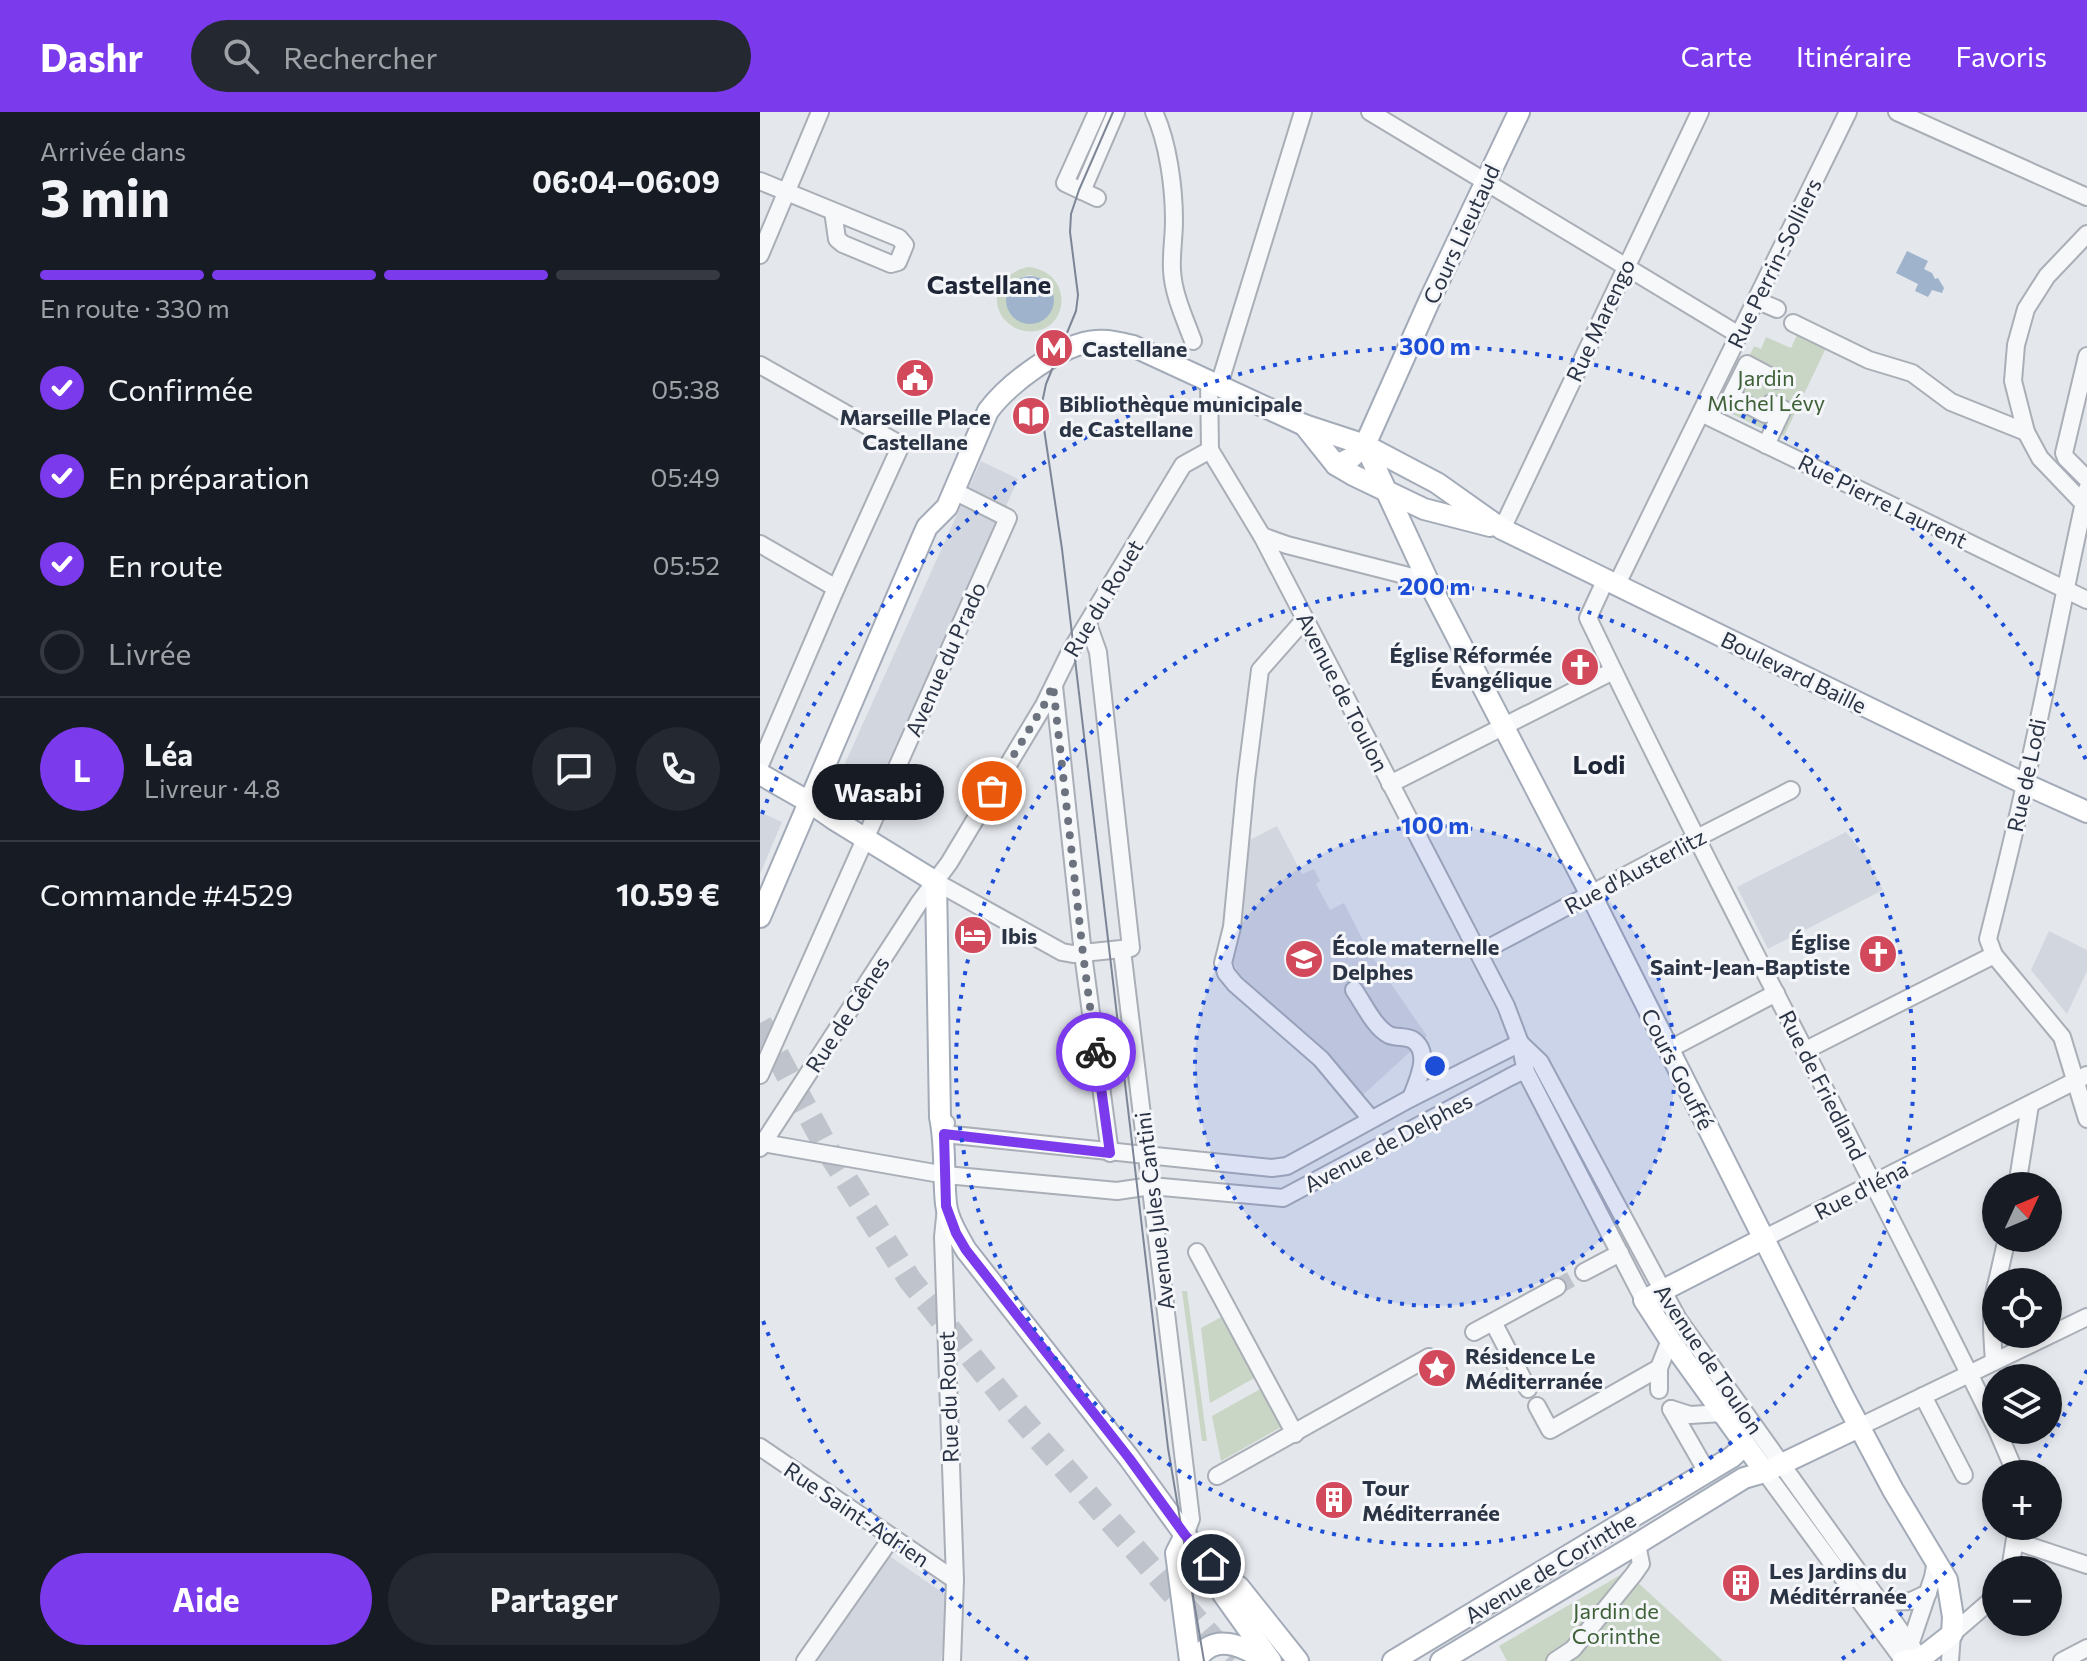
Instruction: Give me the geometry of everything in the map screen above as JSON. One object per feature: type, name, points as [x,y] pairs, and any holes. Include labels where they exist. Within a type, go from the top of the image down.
[{"type":"main road","name":"Cours Lieutaud","points":[[1365,445],[1519,112]]},
{"type":"main road","name":"Boulevard Baille","points":[[954,491],[988,411],[1008,389],[1068,349],[1094,341],[1115,341],[1141,349],[1304,425],[1365,445],[1437,483],[1502,529],[2087,812]]},
{"type":"main road","name":"Boulevard Baille","points":[[1304,425],[1336,465],[1385,491],[1424,509],[1502,529]]},
{"type":"main road","points":[[1336,465],[1351,458],[1365,445]]},
{"type":"main road","name":"Cours Gouffé","points":[[1365,445],[1428,581],[1591,895],[1859,1427],[1947,1580],[1951,1595],[1952,1634]]},
{"type":"main road","points":[[760,917],[927,527],[947,507],[954,491]]},
{"type":"main road","points":[[760,774],[936,882]]},
{"type":"main road","name":"Rue du Rouet","points":[[936,882],[940,1117],[944,1134],[946,1206]]},
{"type":"main road","points":[[946,1206],[966,1250],[1129,1458],[1185,1535],[1219,1574],[1239,1587],[1298,1661]]},
{"type":"main road","name":"Rue d'Iéna","points":[[1653,1295],[1763,1239]]},
{"type":"main road","name":"Avenue de Toulon","points":[[1653,1295],[1670,1340],[1745,1445],[1773,1468]]},
{"type":"main road","name":"Avenue de Corinthe","points":[[1441,1661],[1744,1478],[1773,1468],[1859,1427]]},
{"type":"main road","name":"Avenue de Corinthe","points":[[1393,1661],[1732,1457],[1745,1445]]},
{"type":"main road","points":[[1707,1472],[1719,1494]]},
{"type":"main road","name":"Avenue Jules Cantini","points":[[1185,1535],[1176,1553],[1190,1661]]},
{"type":"main road","points":[[1219,1574],[1223,1594],[1269,1661]]},
{"type":"main road","points":[[1911,1658],[1952,1634]]},
{"type":"main road","points":[[1196,1661],[1213,1645],[1237,1644],[1269,1661]]},
{"type":"street","points":[[760,255],[820,112]]},
{"type":"street","points":[[1097,112],[1065,183],[1090,194],[1116,112]]},
{"type":"street","points":[[1154,112],[1164,132],[1169,168],[1174,218],[1172,270],[1175,288],[1193,341]]},
{"type":"street","points":[[1210,450],[1214,382],[1303,112]]},
{"type":"street","points":[[1370,112],[1739,335]]},
{"type":"street","name":"Rue Marengo","points":[[1502,529],[1700,112]]},
{"type":"street","name":"Rue Perrin-Solliers","points":[[1610,583],[1701,413],[1848,112]]},
{"type":"street","points":[[1897,112],[2087,197]]},
{"type":"street","points":[[760,181],[833,211]]},
{"type":"street","points":[[2085,497],[2040,458],[2026,432],[2013,381],[2016,345],[2026,309],[2047,276],[2087,234]]},
{"type":"street","points":[[1756,300],[1777,309]]},
{"type":"street","points":[[1793,323],[1869,360],[1912,373],[1951,402],[2026,432]]},
{"type":"street","points":[[2087,356],[2064,453],[2087,479]]},
{"type":"street","points":[[1766,445],[1783,409],[1771,403],[1765,414],[1731,396],[1747,364],[1777,380]]},
{"type":"street","points":[[760,365],[901,445],[760,765]]},
{"type":"street","name":"Rue Pierre Laurent","points":[[1701,413],[2087,600]]},
{"type":"street","name":"Avenue de Toulon","points":[[1210,450],[1262,536],[1479,953],[1509,1012],[1526,1072],[1620,1253],[1653,1295],[1678,1319],[1773,1468],[1911,1658]]},
{"type":"street","name":"Rue du Rouet","points":[[936,882],[1007,768],[1183,465],[1210,450]]},
{"type":"street","name":"Avenue du Prado","points":[[760,1075],[1008,518],[954,491]]},
{"type":"street","name":"Rue de Lodi","points":[[1994,955],[1988,939],[2025,784],[2065,588],[2082,531],[2085,497]]},
{"type":"street","points":[[1262,536],[1428,581]]},
{"type":"street","points":[[760,544],[836,588]]},
{"type":"street","name":"Rue de Friedland","points":[[1610,583],[1588,618],[1982,1400]]},
{"type":"street","points":[[1305,619],[1260,670],[1232,927],[1223,963],[1235,984],[1321,1059],[1371,1119]]},
{"type":"street","name":"Avenue Jules Cantini","points":[[1088,624],[1098,652],[1131,948],[1122,950],[1191,1519],[1185,1535]]},
{"type":"street","points":[[1390,784],[1613,671]]},
{"type":"street","name":"Avenue Jules Cantini","points":[[1053,685],[1083,954],[1110,1153]]},
{"type":"street","name":"Rue d'Austerlitz","points":[[1479,953],[1791,790]]},
{"type":"street","points":[[936,882],[1062,952],[1083,954],[1122,950]]},
{"type":"street","name":"Rue de Gênes","points":[[762,1145],[919,903],[936,882]]},
{"type":"street","points":[[1806,1050],[1994,955],[2062,1037],[2082,1077],[2087,1119]]},
{"type":"street","points":[[1354,990],[1390,1036],[1411,1038],[1418,1045],[1423,1056],[1411,1098]]},
{"type":"street","points":[[1668,1050],[1776,993]]},
{"type":"street","name":"Avenue de Toulon","points":[[1520,1043],[1540,1062],[1653,1295]]},
{"type":"street","name":"Avenue de Delphes","points":[[944,1134],[1110,1153],[1272,1168],[1287,1166],[1520,1043]]},
{"type":"street","name":"Avenue de Delphes","points":[[762,1145],[946,1175],[1117,1191],[1151,1186],[1283,1198],[1510,1077],[1526,1072]]},
{"type":"street","name":"Rue d'Iéna","points":[[1763,1239],[2082,1077]]},
{"type":"street","points":[[2019,1172],[2030,1105]]},
{"type":"street","name":"Rue du Rouet","points":[[946,1206],[943,1237],[955,1580],[952,1661]]},
{"type":"street","points":[[1197,1252],[1295,1434]]},
{"type":"street","points":[[1584,1272],[1620,1253]]},
{"type":"street","points":[[1474,1332],[1557,1287]]},
{"type":"street","points":[[1859,1427],[2087,1317]]},
{"type":"street","points":[[1493,1322],[1528,1389]]},
{"type":"street","points":[[1659,1390],[1659,1368],[1670,1340]]},
{"type":"street","points":[[1993,1348],[1994,1361]]},
{"type":"street","points":[[1217,1476],[1429,1357]]},
{"type":"street","points":[[1537,1406],[1550,1430],[1659,1368]]},
{"type":"street","points":[[1923,1396],[1964,1475]]},
{"type":"street","points":[[1707,1472],[1671,1409],[1690,1415],[1723,1413]]},
{"type":"street","name":"Rue Saint-Adrien","points":[[760,1447],[955,1580]]},
{"type":"street","name":"Avenue de Toulon","points":[[1773,1468],[1880,1602],[1911,1658]]},
{"type":"street","points":[[805,1661],[892,1537]]},
{"type":"street","points":[[2030,1540],[2087,1565]]},
{"type":"street","points":[[1555,1661],[1573,1649],[1634,1574],[1641,1564],[1637,1544]]},
{"type":"street","points":[[1911,1658],[1936,1561]]},
{"type":"street","points":[[1880,1602],[1911,1601],[1928,1593]]},
{"type":"street","points":[[1950,1661],[1952,1634],[1982,1608]]},
{"type":"street","points":[[2062,1661],[2087,1648]]},
{"type":"shaded area","points":[[981,461],[1018,479],[868,819],[829,799]]},
{"type":"shaded area","points":[[760,812],[782,822],[760,874]]},
{"type":"shaded area","name":"École maternelle Delphes","points":[[1277,826],[1302,874],[1314,869],[1320,881],[1316,884],[1330,910],[1344,903],[1369,952],[1427,1036],[1363,1095],[1328,1054],[1239,974],[1233,962],[1241,924],[1246,842]]},
{"type":"shaded area","points":[[1846,832],[1870,861],[1883,890],[1768,949],[1737,887]]},
{"type":"shaded area","points":[[2049,931],[2087,950],[2087,971],[2067,1014],[2031,970]]},
{"type":"shaded area","points":[[888,1555],[949,1597],[941,1661],[816,1661]]},
{"type":"green space","points":[[1028,267],[1044,271],[1060,291],[1058,315],[1051,324],[1040,330],[1016,328],[1006,321],[999,310],[1000,286],[1019,270]],"holes":[[[1028,275],[1037,277],[1052,291],[1053,305],[1045,319],[1006,295],[1017,280]]]},
{"type":"green space","name":"Jardin Michel Lévy","points":[[1797,335],[1826,348],[1784,436],[1718,407],[1743,355],[1749,357],[1754,346],[1761,349],[1766,337],[1791,348]]},
{"type":"green space","points":[[1182,1291],[1187,1291],[1207,1441],[1202,1441]]},
{"type":"green space","points":[[1223,1316],[1256,1377],[1210,1403],[1201,1328]]},
{"type":"green space","points":[[1262,1388],[1283,1426],[1221,1461],[1212,1416]]},
{"type":"green space","name":"Jardin de Corinthe","points":[[1622,1574],[1634,1579],[1723,1661],[1507,1661],[1499,1646]]},
{"type":"water","points":[[1907,251],[1928,261],[1924,269],[1932,273],[1935,279],[1938,278],[1944,288],[1942,293],[1932,290],[1928,297],[1915,291],[1918,284],[1896,273]]},
{"type":"water","points":[[1030,276],[1039,277],[1047,283],[1053,291],[1053,309],[1047,317],[1039,323],[1030,324],[1021,323],[1013,317],[1007,309],[1006,300],[1007,291],[1013,283],[1021,277]]},
{"type":"tunnel","points":[[760,1023],[830,1154],[910,1280],[1013,1409],[1232,1661]]},
{"type":"tunnel","points":[[1557,1287],[1584,1272]]},
{"type":"tram line","points":[[1113,112],[1071,214],[1070,232],[1078,295],[1076,311],[1046,384],[1042,403],[1043,422],[1062,549],[1168,1448],[1204,1661]]},
{"type":"way so far","points":[[992,791],[1053,685],[1096,1052]]},
{"type":"place","name":"Castellane","points":[[1054,348]]},
{"type":"place","name":"Marseille Place Castellane","points":[[915,378]]},
{"type":"place","name":"Bibliothèque municipale de Castellane","points":[[1031,416]]},
{"type":"place","name":"Église Réformée Évangélique","points":[[1580,667]]},
{"type":"place","name":"Wasabi","points":[[992,791]]},
{"type":"place","name":"Ibis","points":[[973,935]]},
{"type":"place","name":"Église Saint-Jean-Baptiste","points":[[1878,954]]},
{"type":"place","name":"École maternelle Delphes","points":[[1304,959]]},
{"type":"place","name":"Résidence Le Méditerranée","points":[[1437,1368]]},
{"type":"place","name":"Tour Méditerranée","points":[[1334,1500]]},
{"type":"place","name":"Les Jardins du Méditérranée","points":[[1741,1583]]},
{"type":"district","name":"Castellane","points":[[989,283]]},
{"type":"district","name":"Lodi","points":[[1599,763]]},
{"type":"route","points":[[1096,1052],[1110,1153],[944,1134],[946,1206],[966,1250],[1129,1458],[1185,1535],[1211,1564]]}]
